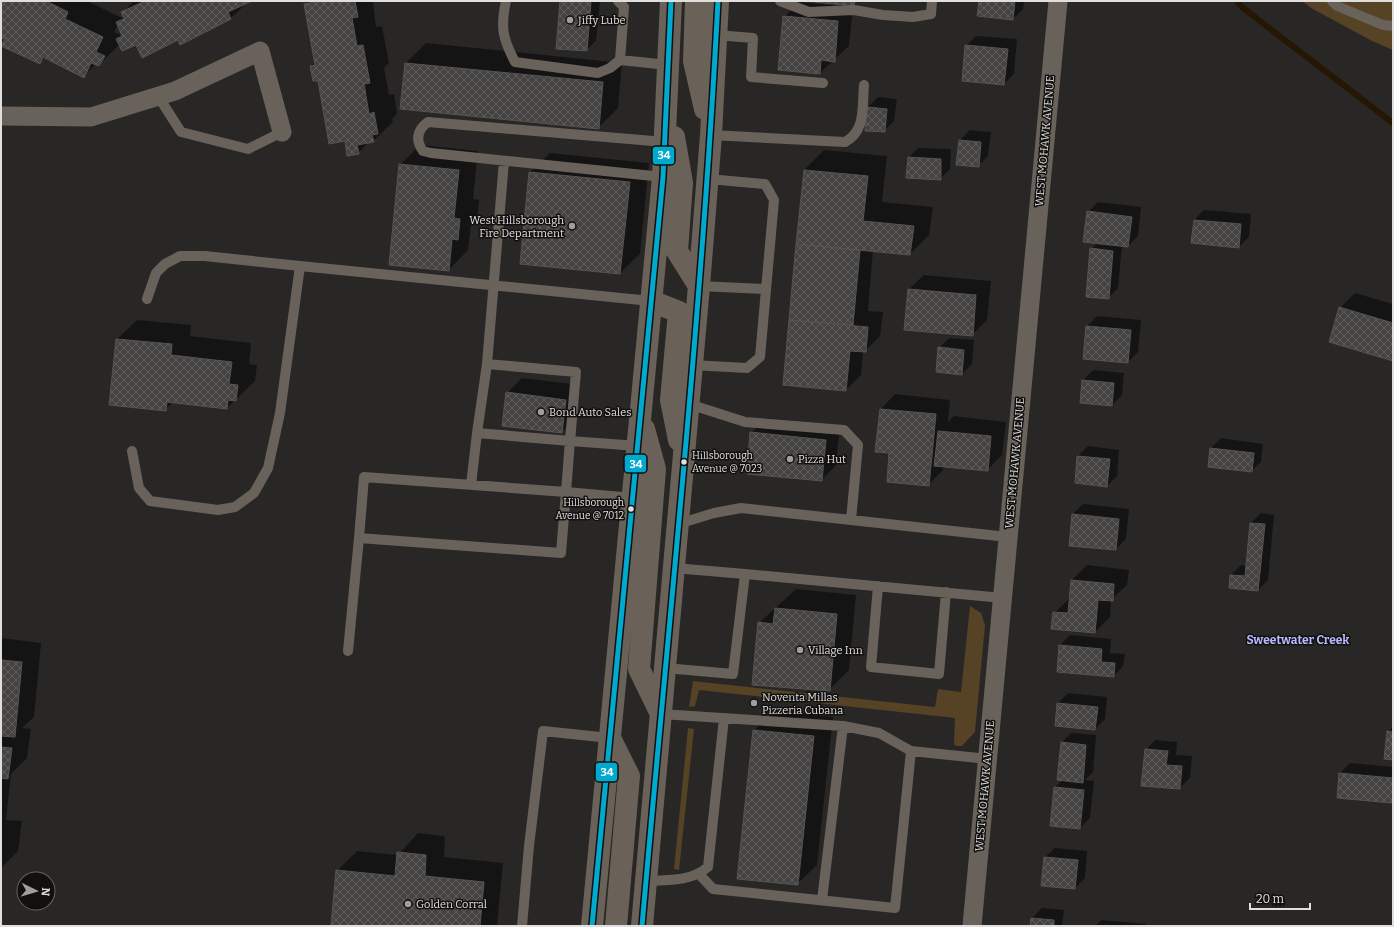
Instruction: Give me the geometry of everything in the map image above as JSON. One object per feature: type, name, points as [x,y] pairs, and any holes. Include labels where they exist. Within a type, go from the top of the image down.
[{"type":"main road","points":[[592,926],[663,177],[671,1]]},
{"type":"main road","points":[[696,1],[694,61],[711,135]]},
{"type":"main road","points":[[642,926],[708,179],[718,1]]},
{"type":"main road","points":[[667,92],[682,183],[677,251],[699,286]]},
{"type":"main road","points":[[652,301],[679,312],[671,400],[683,465]]},
{"type":"main road","points":[[641,417],[655,469],[639,669],[661,714]]},
{"type":"main road","points":[[610,738],[629,776],[616,926]]},
{"type":"street","name":"WEST MOHAWK AVENUE","points":[[972,926],[1058,1]]},
{"type":"street","points":[[1,116],[91,117],[176,91],[260,51],[282,132]]},
{"type":"lane","points":[[506,1],[503,20],[504,40],[515,62],[598,73],[610,68],[620,60],[668,65]]},
{"type":"lane","points":[[618,1],[624,8],[620,60]]},
{"type":"lane","points":[[780,1],[809,12],[854,10],[883,15],[914,17],[931,14],[932,1]]},
{"type":"lane","points":[[1332,1],[1343,8],[1384,25],[1393,26]]},
{"type":"lane","points":[[716,35],[753,38],[751,77],[823,83]]},
{"type":"lane","points":[[711,135],[845,142],[853,138],[859,131],[864,85]]},
{"type":"lane","points":[[158,96],[181,132],[248,149],[282,132]]},
{"type":"lane","points":[[663,177],[504,161],[423,151],[419,145],[418,137],[420,127],[428,122],[665,142]]},
{"type":"lane","points":[[472,485],[477,433],[487,364],[504,161]]},
{"type":"lane","points":[[692,365],[747,368],[760,357],[774,200],[765,184],[708,179]]},
{"type":"lane","points":[[147,299],[156,273],[165,264],[180,256],[205,256],[652,301]]},
{"type":"lane","points":[[132,451],[139,488],[150,502],[218,510],[235,506],[254,493],[268,468],[280,414],[300,266]]},
{"type":"lane","points":[[699,286],[766,289]]},
{"type":"lane","points":[[358,538],[561,552],[576,372],[487,364]]},
{"type":"lane","points":[[689,404],[745,422],[844,430],[858,445],[851,520]]},
{"type":"lane","points":[[477,433],[638,446]]},
{"type":"lane","points":[[348,651],[364,477],[633,498]]},
{"type":"lane","points":[[678,524],[714,513],[741,508],[1008,537]]},
{"type":"lane","points":[[674,568],[1003,598]]},
{"type":"lane","points":[[665,668],[733,674],[744,574]]},
{"type":"lane","points":[[878,586],[871,667],[939,674],[946,592]]},
{"type":"lane","points":[[661,714],[843,726],[880,733],[911,751],[988,759]]},
{"type":"lane","points":[[646,881],[679,880],[699,874],[708,867],[724,718]]},
{"type":"lane","points":[[822,900],[843,726]]},
{"type":"lane","points":[[522,926],[529,846],[543,731],[610,738]]},
{"type":"lane","points":[[699,874],[713,889],[895,908],[911,751]]},
{"type":"shaded area","points":[[1302,1],[1393,1],[1393,50],[1372,41],[1311,8]]},
{"type":"shaded area","points":[[970,606],[981,613],[985,625],[975,732],[962,746],[956,746],[954,744],[955,718],[699,690],[695,706],[689,707],[693,681],[935,707],[938,689],[961,692]]},
{"type":"shaded area","points":[[688,728],[694,729],[679,870],[674,869]]},
{"type":"building","points":[[1,1],[46,1],[68,12],[65,19],[103,37],[96,52],[105,56],[99,66],[91,63],[84,78],[43,57],[40,64],[1,46],[5,39],[1,38]]},
{"type":"building","points":[[145,1],[252,1],[228,12],[231,19],[180,45],[178,40],[142,58],[136,45],[122,51],[116,39],[122,36],[116,22],[124,19],[121,12]]},
{"type":"building","points":[[320,1],[355,1],[358,17],[352,18],[357,46],[363,45],[370,83],[364,84],[369,114],[374,112],[378,134],[372,135],[374,142],[357,145],[359,154],[347,156],[345,141],[329,144],[318,81],[313,81],[310,66],[315,65],[304,4]]},
{"type":"building","points":[[560,1],[591,1],[587,51],[556,49]]},
{"type":"building","points":[[805,1],[855,1],[854,6]]},
{"type":"building","points":[[979,1],[1015,1],[1013,20],[977,16]]},
{"type":"building","points":[[783,16],[838,21],[835,62],[821,60],[820,74],[778,70]]},
{"type":"building","points":[[965,45],[1008,49],[1004,85],[962,81]]},
{"type":"building","points":[[405,63],[603,82],[599,129],[400,109]]},
{"type":"building","points":[[867,107],[887,109],[885,132],[865,131]]},
{"type":"building","points":[[959,140],[981,142],[979,167],[956,165]]},
{"type":"building","points":[[908,157],[941,159],[941,180],[906,178]]},
{"type":"building","points":[[399,164],[459,170],[454,218],[460,219],[458,240],[452,239],[449,271],[389,265]]},
{"type":"building","points":[[804,170],[868,176],[863,221],[914,226],[910,255],[796,244]]},
{"type":"building","points":[[529,172],[630,182],[620,274],[520,264]]},
{"type":"building","points":[[1087,211],[1132,217],[1128,247],[1083,242]]},
{"type":"building","points":[[1194,220],[1241,224],[1239,248],[1191,243]]},
{"type":"building","points":[[796,244],[860,250],[853,325],[789,320]]},
{"type":"building","points":[[1090,248],[1113,251],[1109,299],[1086,297]]},
{"type":"building","points":[[908,289],[976,295],[973,336],[904,330]]},
{"type":"building","points":[[1339,307],[1393,323],[1393,361],[1329,342]]},
{"type":"building","points":[[789,320],[868,327],[866,352],[850,351],[846,391],[783,385]]},
{"type":"building","points":[[1086,326],[1131,330],[1128,363],[1083,359]]},
{"type":"building","points":[[116,339],[172,344],[171,355],[232,362],[229,384],[238,385],[236,401],[228,400],[227,409],[167,402],[166,411],[109,405]]},
{"type":"building","points":[[938,347],[964,350],[962,375],[936,372]]},
{"type":"building","points":[[1082,380],[1114,383],[1112,406],[1080,403]]},
{"type":"building","points":[[506,392],[566,400],[562,433],[502,426]]},
{"type":"building","points":[[880,409],[936,414],[929,486],[887,482],[889,453],[875,452]]},
{"type":"building","points":[[938,431],[991,436],[988,471],[934,466]]},
{"type":"building","points":[[750,432],[826,440],[822,481],[747,474]]},
{"type":"building","points":[[1210,448],[1254,453],[1252,472],[1208,467]]},
{"type":"building","points":[[1077,456],[1110,459],[1107,487],[1075,483]]},
{"type":"building","points":[[1072,514],[1119,519],[1116,550],[1069,546]]},
{"type":"building","points":[[1250,523],[1265,524],[1258,591],[1229,588],[1230,575],[1245,576]]},
{"type":"building","points":[[1071,580],[1114,584],[1113,601],[1098,600],[1095,633],[1051,629],[1053,612],[1068,613]]},
{"type":"building","points":[[775,608],[837,614],[830,691],[752,685],[758,622],[773,624]]},
{"type":"building","points":[[1059,645],[1102,649],[1101,662],[1115,663],[1114,677],[1057,672]]},
{"type":"building","points":[[1,660],[22,662],[15,737],[1,736]]},
{"type":"building","points":[[1057,703],[1098,707],[1095,730],[1055,726]]},
{"type":"building","points":[[753,730],[814,736],[798,885],[737,879]]},
{"type":"building","points":[[1387,731],[1393,732],[1393,760],[1384,759]]},
{"type":"building","points":[[1061,742],[1086,745],[1083,783],[1057,780]]},
{"type":"building","points":[[1,747],[12,748],[8,779],[1,778]]},
{"type":"building","points":[[1145,749],[1168,751],[1166,765],[1182,766],[1180,789],[1141,786]]},
{"type":"building","points":[[1339,773],[1393,778],[1392,803],[1337,798]]},
{"type":"building","points":[[1054,787],[1084,790],[1080,829],[1050,826]]},
{"type":"building","name":"Golden Corral","points":[[397,852],[426,855],[425,876],[484,882],[480,926],[331,926],[336,870],[395,876]]},
{"type":"building","points":[[1044,857],[1078,860],[1075,889],[1041,886]]},
{"type":"building","points":[[1031,918],[1054,920],[1054,926],[1030,926]]},
{"type":"waterway","points":[[1237,1],[1243,8],[1393,123]]},
{"type":"transit line","name":"34","points":[[592,926],[663,177],[671,1]]},
{"type":"transit line","name":"34","points":[[642,926],[694,348],[718,1]]},
{"type":"place","name":"Jiffy Lube","points":[[570,20]]},
{"type":"place","name":"West Hillsborough Fire Department","points":[[572,226]]},
{"type":"place","name":"Bond Auto Sales","points":[[541,412]]},
{"type":"place","name":"Pizza Hut","points":[[790,459]]},
{"type":"place","name":"Hillsborough Avenue @ 7023","points":[[684,462]]},
{"type":"place","name":"Hillsborough Avenue @ 7012","points":[[631,509]]},
{"type":"place","name":"Village Inn","points":[[800,650]]},
{"type":"place","name":"Noventa Millas Pizzeria Cubana","points":[[754,703]]},
{"type":"place","name":"Golden Corral","points":[[408,904]]},
{"type":"district","name":"Sweetwater Creek","points":[[1298,640]]}]
